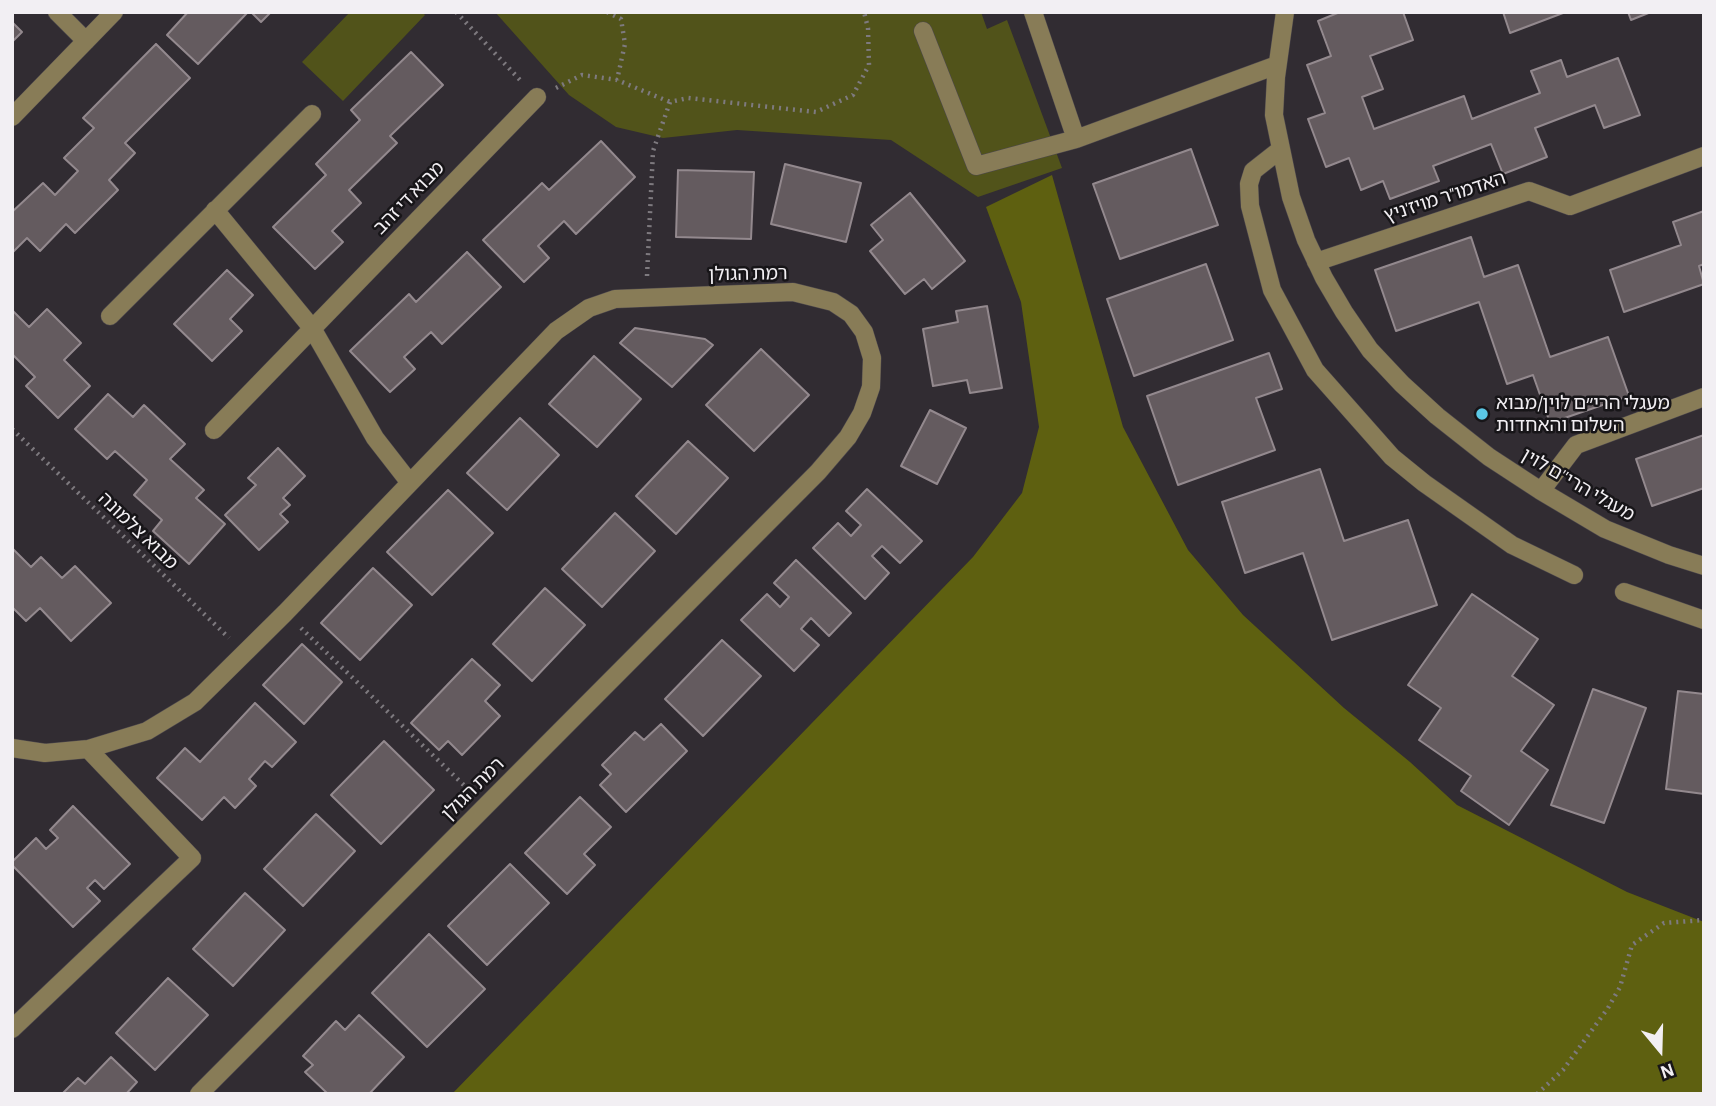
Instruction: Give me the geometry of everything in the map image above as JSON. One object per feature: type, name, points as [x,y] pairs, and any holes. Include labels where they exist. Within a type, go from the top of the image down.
[{"type":"street","points":[[57,12],[86,41]]},
{"type":"street","points":[[12,117],[114,12]]},
{"type":"street","points":[[1033,12],[1076,139]]},
{"type":"street","name":"מעגלי הרי''ם לוין","points":[[1285,12],[1277,65],[1275,115],[1291,197],[1316,262],[1344,312],[1370,350],[1402,384],[1489,457],[1541,491],[1605,529],[1704,566]]},
{"type":"street","points":[[923,31],[976,166],[1076,139],[1277,65]]},
{"type":"street","name":"מבוא די זהב","points":[[214,430],[537,97]]},
{"type":"street","points":[[110,316],[312,114]]},
{"type":"street","points":[[1280,149],[1253,171],[1249,184],[1250,206],[1272,290],[1315,370],[1392,457],[1424,483],[1512,545],[1574,575]]},
{"type":"street","name":"האדמו\"ר מויז'ניץ","points":[[1316,262],[1529,191],[1570,206],[1704,156]]},
{"type":"street","points":[[215,210],[312,328],[375,438],[410,483]]},
{"type":"street","name":"רמת הגולן","points":[[12,748],[45,753],[88,749],[146,731],[195,702],[285,613],[556,331],[589,308],[615,299],[793,292],[833,302],[851,314],[864,332],[872,358],[871,387],[862,413],[848,438],[818,472],[199,1094]]},
{"type":"street","points":[[1541,491],[1576,445],[1704,397]]},
{"type":"street","points":[[1624,592],[1704,620]]},
{"type":"street","points":[[12,1030],[192,858],[88,749]]},
{"type":"path","points":[[456,12],[537,97],[582,75],[617,80],[670,102],[688,98],[720,100],[816,112],[853,95],[869,65],[868,28],[864,12]]},
{"type":"path","points":[[607,12],[621,19],[625,44],[617,80]]},
{"type":"path","points":[[646,298],[653,150],[670,102]]},
{"type":"path","name":"מבוא צלמונה","points":[[12,429],[244,653]]},
{"type":"path","points":[[285,613],[486,806]]},
{"type":"path","points":[[1537,1094],[1563,1070],[1608,1007],[1620,987],[1632,945],[1664,923],[1704,920]]},
{"type":"shaded area","points":[[350,12],[422,12],[425,15],[343,101],[302,62]]},
{"type":"shaded area","points":[[495,12],[981,12],[987,29],[1007,20],[1062,168],[978,197],[891,140],[737,130],[663,138],[616,127],[569,95]]},
{"type":"shaded area","points":[[1052,175],[1123,427],[1188,550],[1243,615],[1344,708],[1457,805],[1627,892],[1704,922],[1704,1094],[452,1094],[973,557],[1022,493],[1039,427],[1021,302],[986,207]]},
{"type":"building","points":[[188,12],[248,12],[198,64],[167,35]]},
{"type":"building","points":[[251,12],[271,12],[261,22]]},
{"type":"building","points":[[1340,12],[1403,12],[1413,40],[1370,56],[1383,89],[1362,97],[1374,129],[1464,96],[1472,119],[1540,93],[1531,71],[1561,60],[1567,77],[1618,58],[1640,115],[1604,128],[1595,105],[1535,128],[1547,157],[1503,174],[1491,144],[1433,166],[1439,181],[1390,199],[1383,181],[1361,190],[1349,158],[1326,167],[1308,119],[1325,113],[1307,65],[1331,56],[1318,21]]},
{"type":"building","points":[[1503,12],[1563,12],[1563,13],[1510,33]]},
{"type":"building","points":[[1628,12],[1651,12],[1631,20]]},
{"type":"building","points":[[12,22],[22,32],[12,42]]},
{"type":"building","points":[[156,44],[190,78],[125,143],[135,153],[109,180],[118,190],[75,233],[66,224],[40,251],[27,238],[12,253],[12,212],[43,183],[55,195],[78,171],[64,158],[94,128],[83,118]]},
{"type":"building","points":[[411,52],[443,85],[390,136],[397,143],[349,190],[361,203],[332,231],[343,242],[315,269],[273,227],[326,175],[316,164],[360,120],[351,110]]},
{"type":"building","points":[[601,141],[635,177],[576,234],[564,221],[538,246],[549,258],[524,282],[483,240],[542,183],[549,190]]},
{"type":"building","points":[[1191,149],[1218,225],[1120,259],[1093,184]]},
{"type":"building","points":[[785,164],[861,183],[846,242],[771,224]]},
{"type":"building","points":[[678,170],[754,172],[751,239],[676,237]]},
{"type":"building","points":[[910,193],[965,261],[932,289],[924,279],[905,294],[870,251],[883,240],[871,225]]},
{"type":"building","points":[[1704,211],[1704,264],[1699,266],[1704,284],[1624,312],[1610,270],[1681,245],[1673,222]]},
{"type":"building","points":[[1471,237],[1484,277],[1518,265],[1550,357],[1608,337],[1629,396],[1550,423],[1533,375],[1507,384],[1479,302],[1396,331],[1375,270]]},
{"type":"building","points":[[467,252],[501,287],[442,344],[431,332],[404,357],[415,369],[390,392],[350,351],[409,294],[416,302]]},
{"type":"building","points":[[1206,264],[1233,340],[1134,376],[1107,299]]},
{"type":"building","points":[[227,270],[253,295],[230,319],[242,331],[212,361],[174,324]]},
{"type":"building","points":[[987,306],[1002,388],[970,393],[967,380],[933,386],[923,329],[958,322],[956,311]]},
{"type":"building","points":[[47,309],[81,343],[64,360],[90,386],[58,418],[26,386],[35,377],[12,354],[12,310],[29,327]]},
{"type":"building","points":[[635,328],[705,339],[713,345],[672,387],[620,343]]},
{"type":"building","points":[[761,349],[809,395],[754,451],[706,405]]},
{"type":"building","points":[[1269,353],[1282,389],[1256,398],[1275,450],[1178,485],[1147,396]]},
{"type":"building","points":[[594,356],[641,399],[597,447],[549,404]]},
{"type":"building","points":[[108,394],[133,417],[144,405],[185,444],[170,459],[204,490],[196,498],[225,524],[189,564],[153,531],[162,520],[134,495],[147,480],[115,451],[107,459],[75,429]]},
{"type":"building","points":[[930,410],[966,428],[937,484],[901,466]]},
{"type":"building","points":[[520,418],[559,455],[507,510],[467,473]]},
{"type":"building","points":[[1704,435],[1704,488],[1652,506],[1636,459]]},
{"type":"building","points":[[688,441],[728,478],[676,534],[636,496]]},
{"type":"building","points":[[278,448],[305,476],[283,498],[290,505],[280,514],[288,522],[259,550],[225,515],[256,485],[248,478]]},
{"type":"building","points":[[1320,469],[1344,541],[1408,520],[1437,605],[1332,640],[1303,553],[1245,573],[1222,502]]},
{"type":"building","points":[[867,489],[922,541],[900,563],[882,546],[872,556],[889,573],[865,599],[813,548],[838,523],[851,536],[861,525],[846,511]]},
{"type":"building","points":[[448,490],[493,533],[432,595],[387,552]]},
{"type":"building","points":[[615,513],[655,551],[602,607],[562,569]]},
{"type":"building","points":[[12,548],[31,567],[41,557],[62,578],[75,566],[111,603],[71,641],[40,608],[26,621],[12,607]]},
{"type":"building","points":[[796,560],[851,613],[829,636],[811,618],[801,629],[819,645],[794,671],[741,620],[767,594],[780,607],[789,597],[774,583]]},
{"type":"building","points":[[373,568],[412,605],[360,660],[321,623]]},
{"type":"building","points":[[545,588],[585,625],[532,681],[493,644]]},
{"type":"building","points":[[1472,594],[1538,639],[1512,676],[1554,705],[1521,751],[1548,770],[1509,825],[1461,791],[1471,776],[1419,740],[1441,708],[1408,685]]},
{"type":"building","points":[[722,640],[761,676],[703,736],[665,699]]},
{"type":"building","points":[[302,644],[342,682],[304,724],[263,685]]},
{"type":"building","points":[[472,659],[500,685],[485,701],[500,716],[462,755],[448,741],[439,750],[411,723]]},
{"type":"building","points":[[1593,689],[1646,708],[1604,823],[1551,805]]},
{"type":"building","points":[[1678,691],[1704,694],[1704,794],[1666,789]]},
{"type":"building","points":[[255,703],[296,742],[272,767],[265,761],[249,779],[256,786],[235,808],[224,797],[202,820],[157,778],[185,748],[200,762]]},
{"type":"building","points":[[661,724],[687,751],[626,812],[600,785],[611,774],[602,765],[635,732],[644,740]]},
{"type":"building","points":[[384,741],[434,790],[381,844],[331,795]]},
{"type":"building","points":[[580,797],[611,827],[584,854],[595,865],[567,894],[525,853]]},
{"type":"building","points":[[73,806],[130,864],[104,889],[95,880],[87,888],[100,901],[73,927],[12,862],[36,838],[46,849],[58,838],[50,830]]},
{"type":"building","points":[[316,814],[355,851],[303,906],[264,869]]},
{"type":"building","points":[[510,864],[549,903],[487,965],[448,926]]},
{"type":"building","points":[[245,893],[285,930],[233,986],[193,949]]},
{"type":"building","points":[[429,934],[485,989],[427,1047],[372,993]]},
{"type":"building","points":[[168,978],[208,1015],[155,1070],[116,1033]]},
{"type":"building","points":[[359,1015],[404,1057],[369,1094],[328,1094],[305,1072],[313,1065],[303,1056],[336,1021],[345,1030]]},
{"type":"building","points":[[111,1057],[137,1082],[126,1094],[62,1094],[78,1078],[85,1084]]},
{"type":"place","name":"מעגלי הרי״ם לוין/מבוא השלום והאחדות","points":[[1482,414]]}]
